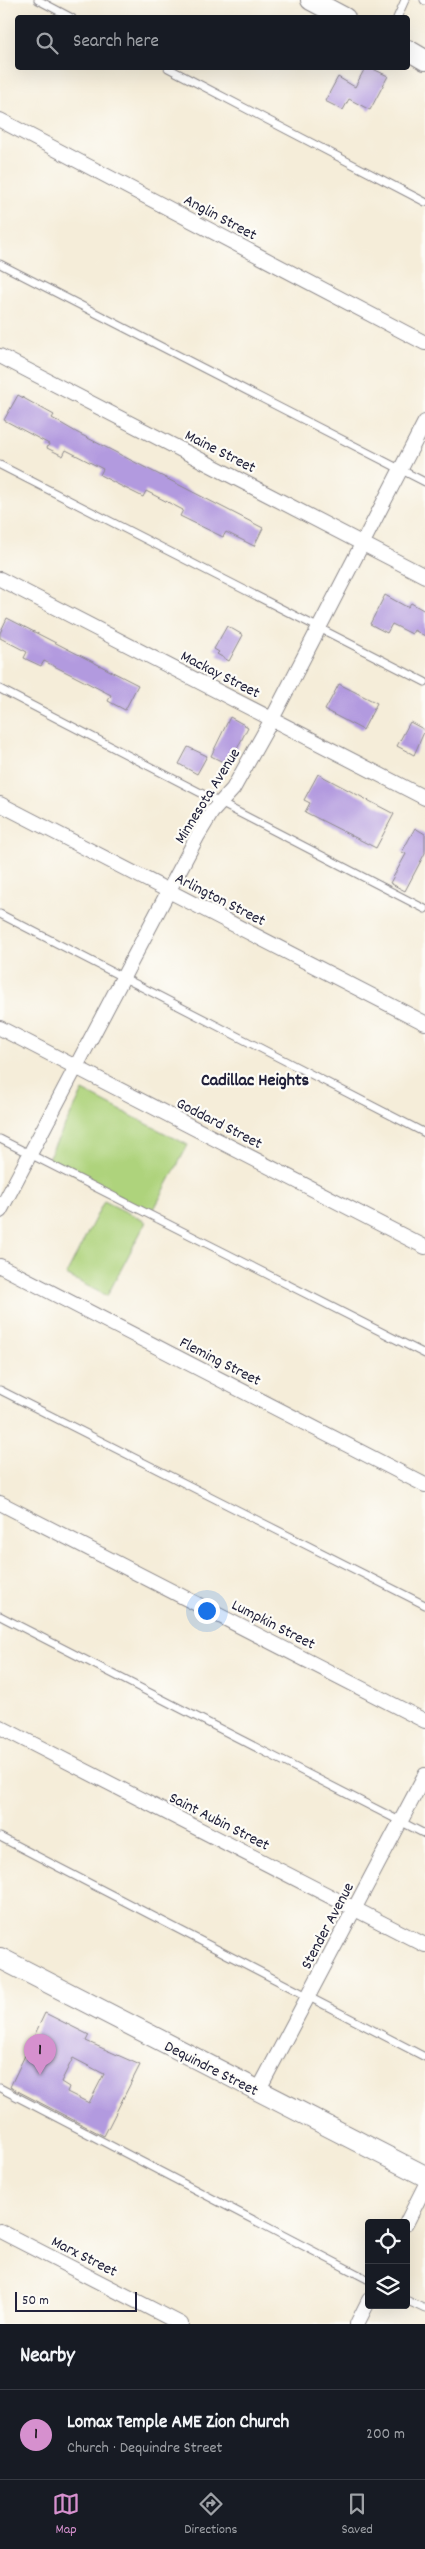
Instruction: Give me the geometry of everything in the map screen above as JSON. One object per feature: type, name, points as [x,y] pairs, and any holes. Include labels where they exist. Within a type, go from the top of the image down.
[{"type":"street","points":[[311,0],[339,15]]},
{"type":"street","points":[[410,51],[425,60]]},
{"type":"street","name":"Anglin Street","points":[[0,120],[425,343]]},
{"type":"street","name":"Maine Street","points":[[0,356],[425,576]]},
{"type":"street","name":"Minnesota Avenue","points":[[0,1211],[197,837],[212,812],[233,790],[272,719],[425,422]]},
{"type":"street","name":"Mackay Street","points":[[0,579],[425,798]]},
{"type":"street","name":"Arlington Street","points":[[0,804],[425,1023]]},
{"type":"street","name":"Goddard Street","points":[[0,1028],[425,1247]]},
{"type":"street","name":"Fleming Street","points":[[0,1266],[425,1485]]},
{"type":"street","name":"Lumpkin Street","points":[[0,1503],[425,1721]]},
{"type":"street","name":"Saint Aubin Street","points":[[0,1727],[425,1945]]},
{"type":"street","name":"Stender Avenue","points":[[258,2090],[425,1775]]},
{"type":"street","name":"Dequindre Street","points":[[0,1958],[425,2176]]},
{"type":"street","points":[[408,2219],[425,2186]]},
{"type":"street","name":"Marx Street","points":[[0,2231],[181,2324]]},
{"type":"street","points":[[357,2324],[365,2308]]},
{"type":"lane","points":[[38,0],[66,15]]},
{"type":"lane","points":[[398,15],[405,0]]},
{"type":"lane","points":[[172,70],[425,202]]},
{"type":"lane","points":[[0,264],[425,482]]},
{"type":"lane","points":[[0,466],[425,682]]},
{"type":"lane","points":[[0,689],[425,909]]},
{"type":"lane","points":[[0,914],[425,1133]]},
{"type":"lane","points":[[0,1139],[425,1354]]},
{"type":"lane","points":[[0,1390],[425,1606]]},
{"type":"lane","points":[[0,1616],[425,1834]]},
{"type":"lane","points":[[0,1837],[425,2058]]},
{"type":"lane","points":[[0,2088],[365,2278]]},
{"type":"lane","points":[[410,2302],[425,2309]]},
{"type":"green space","points":[[83,1091],[188,1145],[152,1213],[47,1160]]},
{"type":"green space","points":[[104,1201],[146,1222],[107,1296],[66,1275]]},
{"type":"building","points":[[364,70],[375,70],[388,76],[370,110],[349,99],[343,110],[325,101],[338,77],[355,87]]},
{"type":"building","points":[[18,395],[54,415],[52,418],[76,432],[263,528],[254,546],[226,532],[223,537],[180,516],[183,510],[146,491],[143,497],[117,484],[100,475],[103,469],[66,450],[63,456],[47,448],[49,444],[4,420]]},
{"type":"building","points":[[385,595],[405,606],[408,607],[411,603],[425,611],[425,636],[414,630],[412,634],[392,624],[387,633],[370,624]]},
{"type":"building","points":[[7,618],[138,685],[125,710],[108,701],[111,695],[44,661],[41,666],[24,658],[27,652],[0,638],[0,633]]},
{"type":"building","points":[[227,626],[243,635],[229,661],[217,654],[219,652],[214,649]]},
{"type":"building","points":[[339,684],[377,703],[363,730],[325,710]]},
{"type":"building","points":[[230,717],[248,727],[229,765],[211,756]]},
{"type":"building","points":[[410,722],[425,730],[414,755],[397,746]]},
{"type":"building","points":[[188,747],[207,756],[197,774],[179,764]]},
{"type":"building","points":[[318,774],[394,814],[376,848],[305,812],[310,803],[304,800]]},
{"type":"building","points":[[415,828],[425,834],[425,853],[405,891],[390,883],[406,854],[402,852]]},
{"type":"building","points":[[45,2013],[89,2035],[86,2041],[140,2065],[104,2136],[10,2087]],"holes":[[[73,2058],[104,2074],[89,2103],[67,2092],[69,2087],[61,2082]]]},
{"type":"place","name":"Lomax Temple AME Zion Church","points":[[40,2075]]},
{"type":"district","name":"Cadillac Heights","points":[[255,1079]]}]
